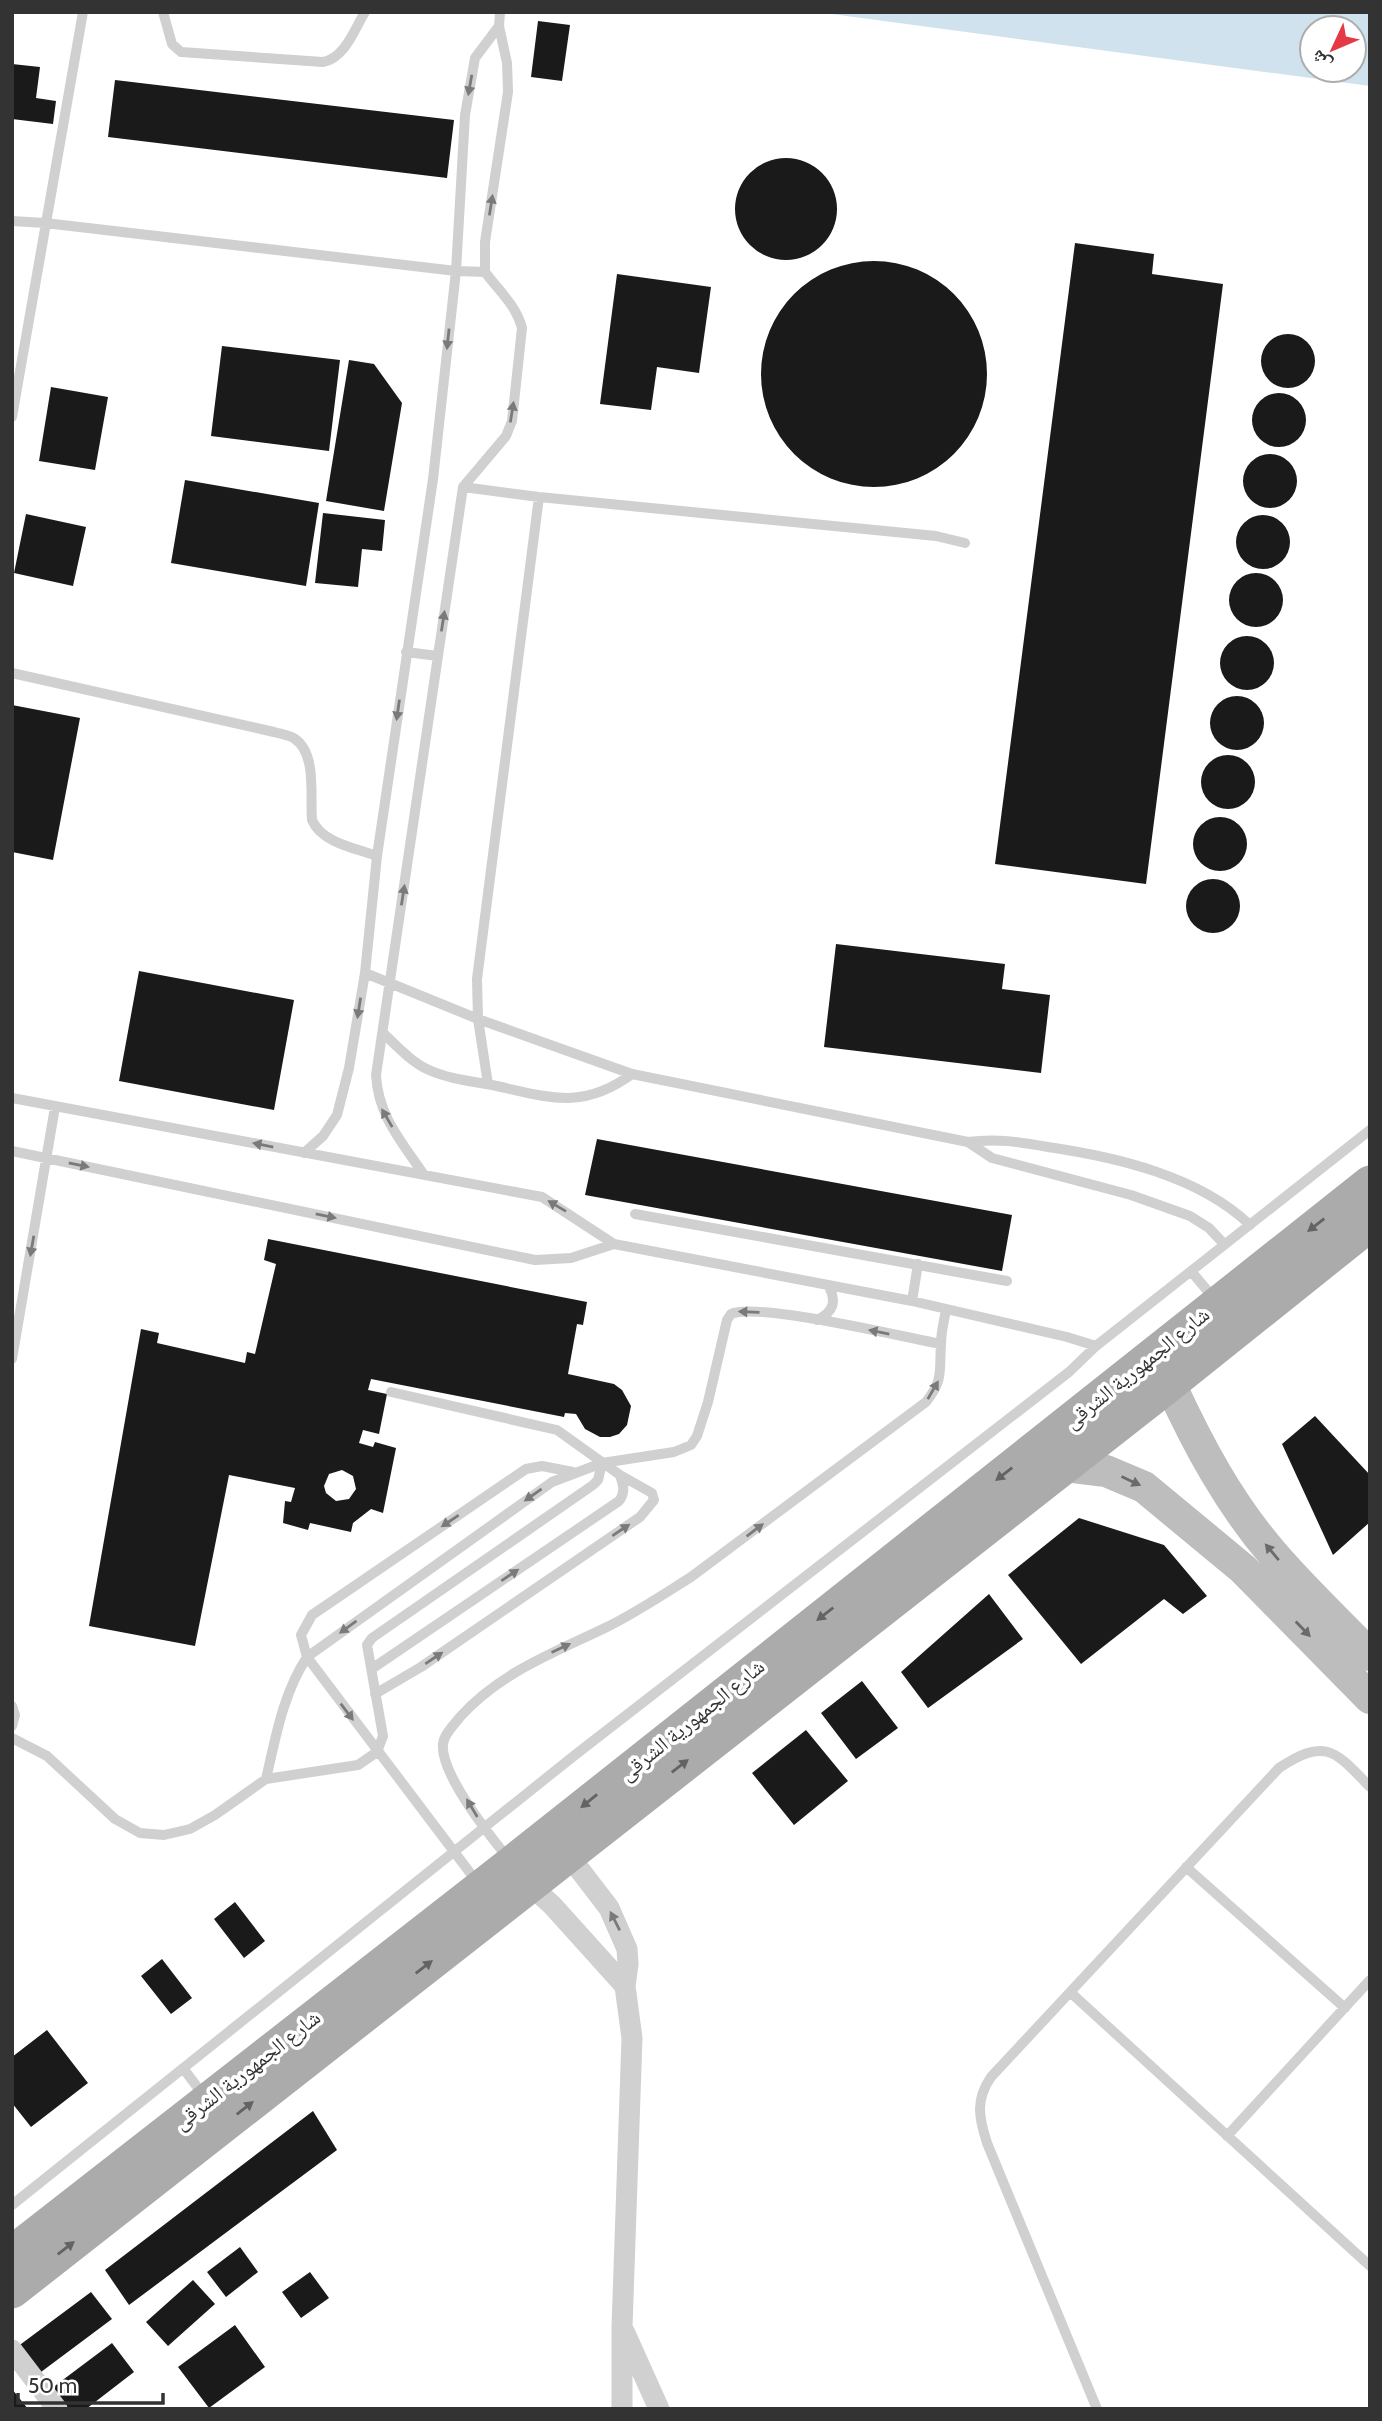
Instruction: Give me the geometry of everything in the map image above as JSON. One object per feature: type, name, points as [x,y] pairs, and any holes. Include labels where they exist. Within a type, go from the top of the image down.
[{"type":"main road","name":"شارع الجمهورية الشرقى","points":[[12,2291],[558,1844],[1054,1455],[1213,1321],[1370,1183]]},
{"type":"main road","name":"شارع الجمهورية الشرقى","points":[[1054,1455],[1170,1384],[1213,1321],[1370,1224]]},
{"type":"main road","points":[[1170,1384],[1208,1462],[1241,1514],[1272,1553],[1370,1655]]},
{"type":"main road","points":[[1054,1455],[1106,1471],[1144,1487],[1243,1569],[1370,1698]]},
{"type":"main road","name":"شارع الجمهورية الشرقى","points":[[12,2253],[481,1887],[521,1874]]},
{"type":"street","points":[[558,1844],[609,1908],[627,1949],[625,1986],[632,2038],[622,2327],[622,2409]]},
{"type":"street","points":[[521,1874],[625,1986]]},
{"type":"street","points":[[622,2327],[659,2409]]},
{"type":"street","points":[[12,2350],[57,2409]]},
{"type":"lane","points":[[12,417],[83,12]]},
{"type":"lane","points":[[163,12],[172,44],[181,52],[323,61],[332,60],[339,54],[365,12]]},
{"type":"lane","points":[[424,1175],[383,1112],[377,1096],[376,1075],[463,487],[506,436],[512,421],[522,328],[519,315],[485,272],[485,242],[508,92],[507,63],[499,26],[500,12]]},
{"type":"lane","points":[[304,1153],[323,1136],[337,1115],[349,1068],[365,973],[377,856],[433,479],[456,271],[465,115],[475,58],[499,26]]},
{"type":"lane","points":[[12,221],[456,271],[485,272]]},
{"type":"lane","points":[[463,487],[936,536],[965,544]]},
{"type":"lane","points":[[488,1084],[478,1019],[477,979],[539,496]]},
{"type":"lane","points":[[406,652],[438,656]]},
{"type":"lane","points":[[12,673],[295,739],[305,751],[310,765],[312,820],[315,828],[323,836],[377,856]]},
{"type":"lane","points":[[365,973],[478,1019],[632,1074],[968,1142],[1001,1139],[1079,1151],[1136,1165],[1206,1193],[1232,1209],[1250,1225]]},
{"type":"lane","points":[[383,1033],[412,1060],[444,1076],[554,1098],[575,1099],[605,1091],[632,1074]]},
{"type":"lane","points":[[12,1098],[542,1197],[614,1244],[912,1301],[1096,1346]]},
{"type":"lane","points":[[12,1359],[55,1107]]},
{"type":"lane","points":[[12,2205],[711,1648],[1069,1371],[1096,1346],[1370,1130]]},
{"type":"lane","points":[[968,1142],[992,1157],[1131,1195],[1190,1216],[1209,1228],[1224,1244]]},
{"type":"lane","points":[[12,1151],[536,1260],[571,1258],[614,1244]]},
{"type":"lane","points":[[635,1214],[1007,1281]]},
{"type":"lane","points":[[912,1301],[918,1264]]},
{"type":"lane","points":[[1191,1271],[1213,1321]]},
{"type":"lane","points":[[817,1320],[826,1316],[834,1303],[828,1285]]},
{"type":"lane","points":[[266,1779],[282,1707],[296,1674],[307,1657],[552,1482],[602,1463],[674,1452],[691,1445],[697,1436],[708,1402],[727,1320],[731,1314],[751,1310],[940,1344]]},
{"type":"lane","points":[[521,1874],[484,1828],[452,1776],[446,1763],[443,1744],[449,1731],[467,1710],[507,1676],[653,1602],[691,1577],[926,1402],[937,1388],[941,1376],[940,1344],[946,1310]]},
{"type":"lane","points":[[375,1694],[421,1667],[640,1517],[654,1500],[652,1493],[620,1475],[557,1430],[391,1392]]},
{"type":"lane","points":[[12,1738],[47,1756],[115,1819],[140,1833],[164,1835],[190,1829],[266,1779],[358,1765],[377,1752],[383,1736],[367,1645],[372,1638],[585,1491],[598,1480],[602,1463]]},
{"type":"lane","points":[[481,1887],[307,1657],[301,1635],[313,1615],[526,1469],[542,1466],[575,1473]]},
{"type":"lane","points":[[373,1668],[619,1501],[624,1489],[620,1475]]},
{"type":"lane","points":[[12,1706],[15,1715],[12,1726]]},
{"type":"lane","points":[[1097,2409],[987,2143],[979,2118],[981,2095],[991,2077],[1279,1768],[1307,1752],[1330,1751],[1340,1757],[1370,1787]]},
{"type":"lane","points":[[1186,1867],[1345,2008]]},
{"type":"lane","points":[[1227,2136],[1370,1980]]},
{"type":"lane","points":[[1070,1992],[1370,2266]]},
{"type":"lane","points":[[183,2068],[208,2101]]},
{"type":"water","points":[[817,12],[1370,12],[1370,86],[1355,84],[1368,84],[1368,14],[1298,14],[1298,76]]},
{"type":"building","points":[[538,21],[570,25],[562,81],[531,77]]},
{"type":"building","points":[[12,64],[40,67],[36,98],[56,101],[53,124],[12,119]]},
{"type":"building","points":[[115,80],[454,120],[447,178],[108,137]]},
{"type":"building","points":[[786,158],[805,162],[822,173],[833,190],[837,209],[833,228],[822,245],[805,256],[786,260],[767,256],[750,245],[739,228],[735,209],[739,190],[750,173],[767,162]]},
{"type":"building","points":[[1075,243],[1154,254],[1152,274],[1223,284],[1146,884],[995,864]]},
{"type":"building","points":[[885,261],[907,265],[927,274],[946,286],[962,302],[983,341],[987,374],[983,407],[979,417],[962,446],[946,462],[907,483],[863,487],[841,483],[821,474],[802,462],[786,446],[765,407],[761,363],[765,341],[774,321],[786,302],[802,286],[841,265]]},
{"type":"building","points":[[617,274],[711,287],[699,373],[657,367],[651,410],[600,404]]},
{"type":"building","points":[[1288,334],[1307,342],[1315,361],[1307,380],[1288,388],[1269,380],[1261,361],[1269,342]]},
{"type":"building","points":[[222,346],[340,360],[329,451],[211,436]]},
{"type":"building","points":[[349,360],[374,364],[402,403],[384,511],[326,501]]},
{"type":"building","points":[[51,387],[108,397],[95,470],[39,461]]},
{"type":"building","points":[[1279,393],[1298,401],[1306,420],[1298,439],[1279,447],[1260,439],[1252,420],[1260,401]]},
{"type":"building","points":[[1270,454],[1289,462],[1297,481],[1289,500],[1270,508],[1251,500],[1243,481],[1251,462]]},
{"type":"building","points":[[185,480],[319,503],[306,586],[171,563]]},
{"type":"building","points":[[323,513],[385,520],[382,551],[362,549],[358,587],[315,583]]},
{"type":"building","points":[[26,514],[86,527],[73,586],[14,573]]},
{"type":"building","points":[[1263,515],[1282,523],[1290,542],[1282,561],[1263,569],[1244,561],[1236,542],[1244,523]]},
{"type":"building","points":[[1256,573],[1275,581],[1283,600],[1275,619],[1256,627],[1237,619],[1229,600],[1237,581]]},
{"type":"building","points":[[1247,636],[1266,644],[1274,663],[1266,682],[1247,690],[1228,682],[1220,663],[1228,644]]},
{"type":"building","points":[[1237,696],[1256,704],[1264,723],[1256,742],[1237,750],[1218,742],[1210,723],[1218,704]]},
{"type":"building","points":[[12,705],[80,718],[53,860],[12,852]]},
{"type":"building","points":[[1228,755],[1247,763],[1255,782],[1247,801],[1228,809],[1209,801],[1201,782],[1209,763]]},
{"type":"building","points":[[1220,817],[1239,825],[1247,844],[1239,863],[1220,871],[1201,863],[1193,844],[1201,825]]},
{"type":"building","points":[[1213,879],[1232,887],[1240,906],[1232,925],[1213,933],[1194,925],[1186,906],[1194,887]]},
{"type":"building","points":[[836,944],[1005,964],[1002,989],[1050,995],[1041,1073],[824,1047]]},
{"type":"building","points":[[139,971],[294,1000],[274,1110],[119,1081]]},
{"type":"building","points":[[597,1139],[1012,1215],[1002,1271],[585,1195]]},
{"type":"building","points":[[268,1239],[587,1302],[583,1325],[577,1324],[568,1374],[614,1384],[622,1390],[631,1406],[627,1425],[619,1434],[600,1437],[585,1429],[576,1414],[565,1413],[564,1417],[371,1379],[368,1390],[387,1394],[379,1434],[363,1430],[359,1443],[373,1447],[375,1442],[396,1448],[383,1513],[371,1509],[353,1523],[351,1532],[310,1523],[308,1530],[283,1523],[285,1501],[291,1502],[295,1488],[229,1475],[195,1646],[89,1626],[141,1329],[159,1333],[157,1343],[245,1363],[247,1352],[255,1354],[276,1264],[264,1260]],"holes":[[[342,1470],[353,1476],[356,1489],[349,1499],[336,1501],[326,1493],[324,1486],[329,1474]]]},
{"type":"building","points":[[1315,1416],[1370,1475],[1370,1522],[1333,1555],[1282,1444]]},
{"type":"building","points":[[1079,1518],[1164,1545],[1207,1596],[1183,1614],[1164,1599],[1081,1664],[1008,1575]]},
{"type":"building","points":[[989,1594],[1023,1639],[928,1708],[901,1672]]},
{"type":"building","points":[[862,1681],[898,1728],[856,1759],[821,1713]]},
{"type":"building","points":[[806,1730],[848,1781],[794,1825],[752,1773]]},
{"type":"building","points":[[235,1902],[265,1941],[244,1958],[214,1919]]},
{"type":"building","points":[[162,1959],[192,1998],[171,2014],[141,1976]]},
{"type":"building","points":[[47,2030],[88,2083],[31,2127],[12,2103],[12,2057]]},
{"type":"building","points":[[313,2111],[337,2150],[129,2305],[105,2270]]},
{"type":"building","points":[[240,2247],[258,2272],[226,2297],[207,2272]]},
{"type":"building","points":[[310,2272],[329,2298],[301,2318],[282,2292]]},
{"type":"building","points":[[193,2280],[215,2304],[168,2346],[146,2322]]},
{"type":"building","points":[[91,2292],[112,2319],[37,2375],[17,2347]]},
{"type":"building","points":[[235,2325],[265,2367],[209,2408],[178,2367]]},
{"type":"building","points":[[112,2343],[134,2372],[86,2409],[68,2409],[52,2388]]},
{"type":"building","points":[[12,2389],[28,2409],[12,2409]]}]
